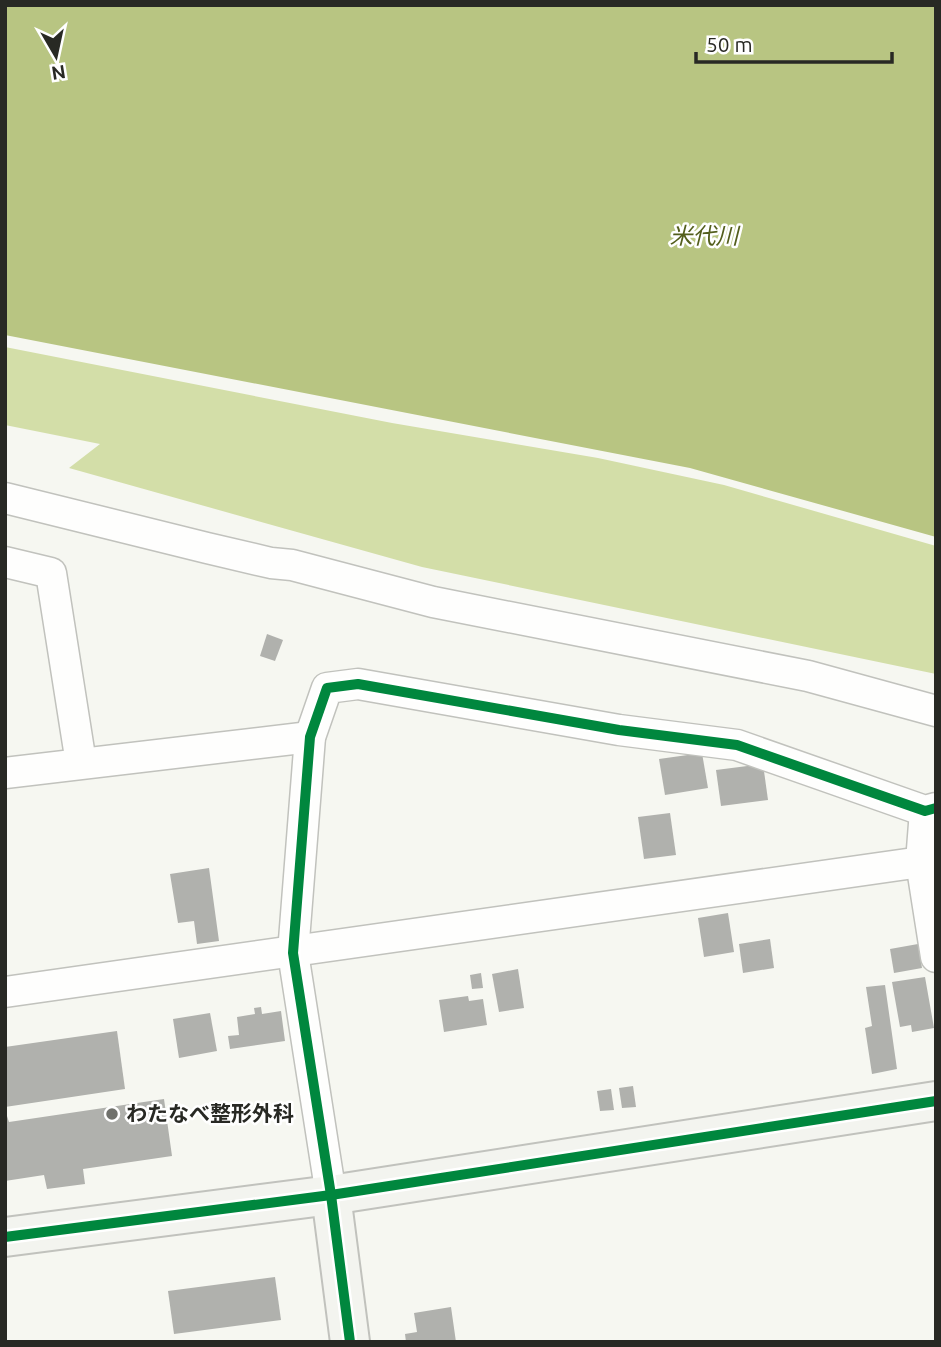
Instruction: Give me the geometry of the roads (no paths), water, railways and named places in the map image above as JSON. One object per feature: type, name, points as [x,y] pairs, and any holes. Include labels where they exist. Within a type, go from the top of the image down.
[{"type":"street","points":[[5,498],[271,563],[292,565],[433,602],[808,676],[936,711]]},
{"type":"street","points":[[5,562],[51,573],[81,763]]},
{"type":"street","points":[[350,1342],[331,1195],[293,953],[310,737],[327,688],[358,684],[619,730],[737,746],[931,810],[921,862],[936,957]]},
{"type":"street","points":[[5,773],[310,737]]},
{"type":"street","points":[[5,992],[921,862]]},
{"type":"street","points":[[5,1237],[331,1195],[936,1101]]},
{"type":"water","name":"米代川","points":[[5,5],[936,5],[936,537],[690,468],[5,335]]},
{"type":"place","name":"わたなべ整形外科","points":[[112,1114]]}]
